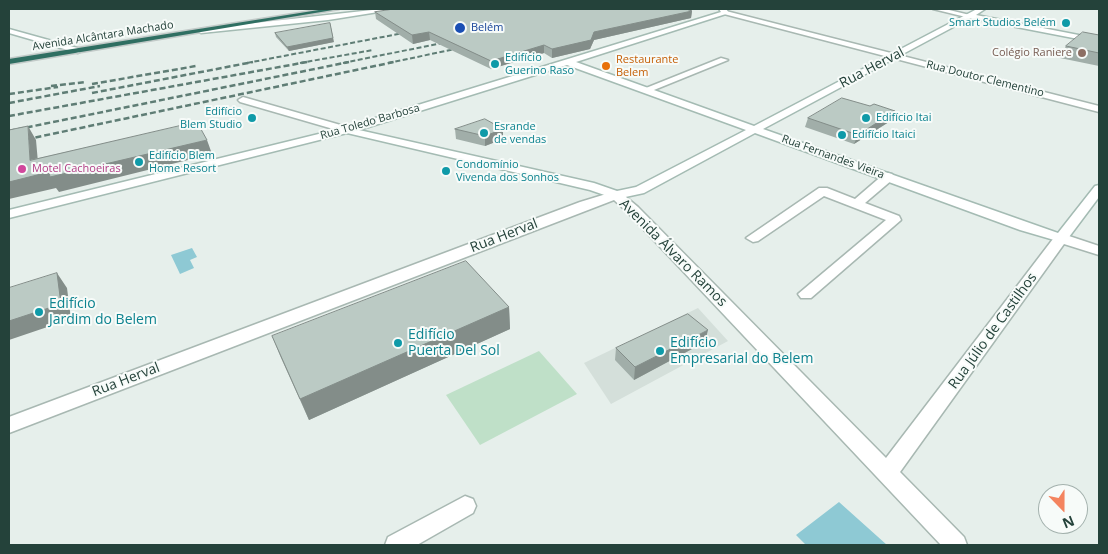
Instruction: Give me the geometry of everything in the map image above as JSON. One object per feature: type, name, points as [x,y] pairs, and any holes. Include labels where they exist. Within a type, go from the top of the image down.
[{"type":"highway","name":"Avenida Alcântara Machado","points":[[9,54],[294,9]]},
{"type":"highway","name":"Avenida Alcântara Machado","points":[[9,62],[336,9]]},
{"type":"street","name":"Avenida Alcântara Machado","points":[[201,31],[312,20],[394,9]]},
{"type":"street","points":[[936,9],[1099,41]]},
{"type":"street","name":"Rua Herval","points":[[9,425],[585,205],[640,190],[982,9]]},
{"type":"street","name":"Rua Doutor Clementino","points":[[724,11],[1099,108]]},
{"type":"street","name":"Rua Toledo Barbosa","points":[[9,214],[347,130],[568,62],[724,11]]},
{"type":"street","points":[[9,31],[78,51]]},
{"type":"street","points":[[646,90],[724,60]]},
{"type":"street","name":"Rua Fernandes Vieira","points":[[568,62],[1025,227],[1099,251]]},
{"type":"street","name":"Avenida Álvaro Ramos","points":[[243,100],[347,130],[594,187],[616,196],[633,210],[956,545]]},
{"type":"street","points":[[857,204],[888,177]]},
{"type":"street","name":"Rua Júlio de Castilhos","points":[[887,474],[1099,189]]},
{"type":"street","points":[[753,238],[822,191],[892,217],[894,220],[806,294]]},
{"type":"street","points":[[396,545],[465,506]]},
{"type":"shaded area","points":[[698,308],[728,341],[611,404],[584,363]]},
{"type":"green space","points":[[539,351],[577,394],[480,445],[446,395]]},
{"type":"water","points":[[192,248],[197,257],[190,260],[194,268],[180,274],[171,255]]},
{"type":"water","points":[[839,502],[887,545],[806,545],[796,535]]},
{"type":"building","points":[[394,9],[686,9],[692,11],[594,32],[591,40],[552,49],[544,45],[491,61],[429,32],[412,35],[375,12]]},
{"type":"building","points":[[330,23],[333,38],[287,47],[275,33]]},
{"type":"building","points":[[1083,32],[1099,35],[1099,53],[1066,46]]},
{"type":"building","points":[[842,98],[870,106],[874,104],[895,111],[858,135],[808,118]]},
{"type":"building","points":[[485,119],[503,129],[485,136],[455,129]]},
{"type":"building","points":[[197,122],[207,140],[50,177],[49,172],[9,182],[9,130],[28,126],[30,160]]},
{"type":"building","name":"Edifício Puerta Del Sol","points":[[466,261],[509,307],[300,399],[272,336]]},
{"type":"building","points":[[57,273],[61,304],[9,321],[9,288]]},
{"type":"building","points":[[688,314],[708,330],[635,367],[616,348]]},
{"type":"railway","points":[[247,63],[414,31]]},
{"type":"railway","points":[[343,63],[452,41]]},
{"type":"railway","points":[[388,63],[465,47]]},
{"type":"railway","points":[[300,63],[373,50]]},
{"type":"railway","points":[[92,93],[253,62]]},
{"type":"railway","points":[[9,116],[307,62]]},
{"type":"railway","points":[[9,131],[349,62]]},
{"type":"railway","points":[[11,143],[9,143],[394,62]]},
{"type":"railway","points":[[92,84],[196,66]]},
{"type":"railway","points":[[51,86],[86,82]]},
{"type":"railway","points":[[9,103],[100,86]]},
{"type":"railway","points":[[9,94],[58,87]]},
{"type":"place","name":"Smart Studios Belém","points":[[1066,23]]},
{"type":"place","name":"Belém","points":[[460,28]]},
{"type":"place","name":"Colégio Raniere","points":[[1082,53]]},
{"type":"place","name":"Edifício Guerino Raso","points":[[495,64]]},
{"type":"place","name":"Restaurante Belem","points":[[606,66]]},
{"type":"place","name":"Edifício Blem Studio","points":[[252,118]]},
{"type":"place","name":"Edifício Itai","points":[[866,118]]},
{"type":"place","name":"Esrande de vendas","points":[[484,133]]},
{"type":"place","name":"Edifício Itaici","points":[[842,135]]},
{"type":"place","name":"Edifício Blem Home Resort","points":[[139,162]]},
{"type":"place","name":"Motel Cachoeiras","points":[[22,169]]},
{"type":"place","name":"Condomínio Vivenda dos Sonhos","points":[[446,171]]},
{"type":"place","name":"Edifício Jardim do Belem","points":[[39,312]]},
{"type":"place","name":"Edifício Puerta Del Sol","points":[[398,343]]},
{"type":"place","name":"Edifício Empresarial do Belem","points":[[660,351]]}]
